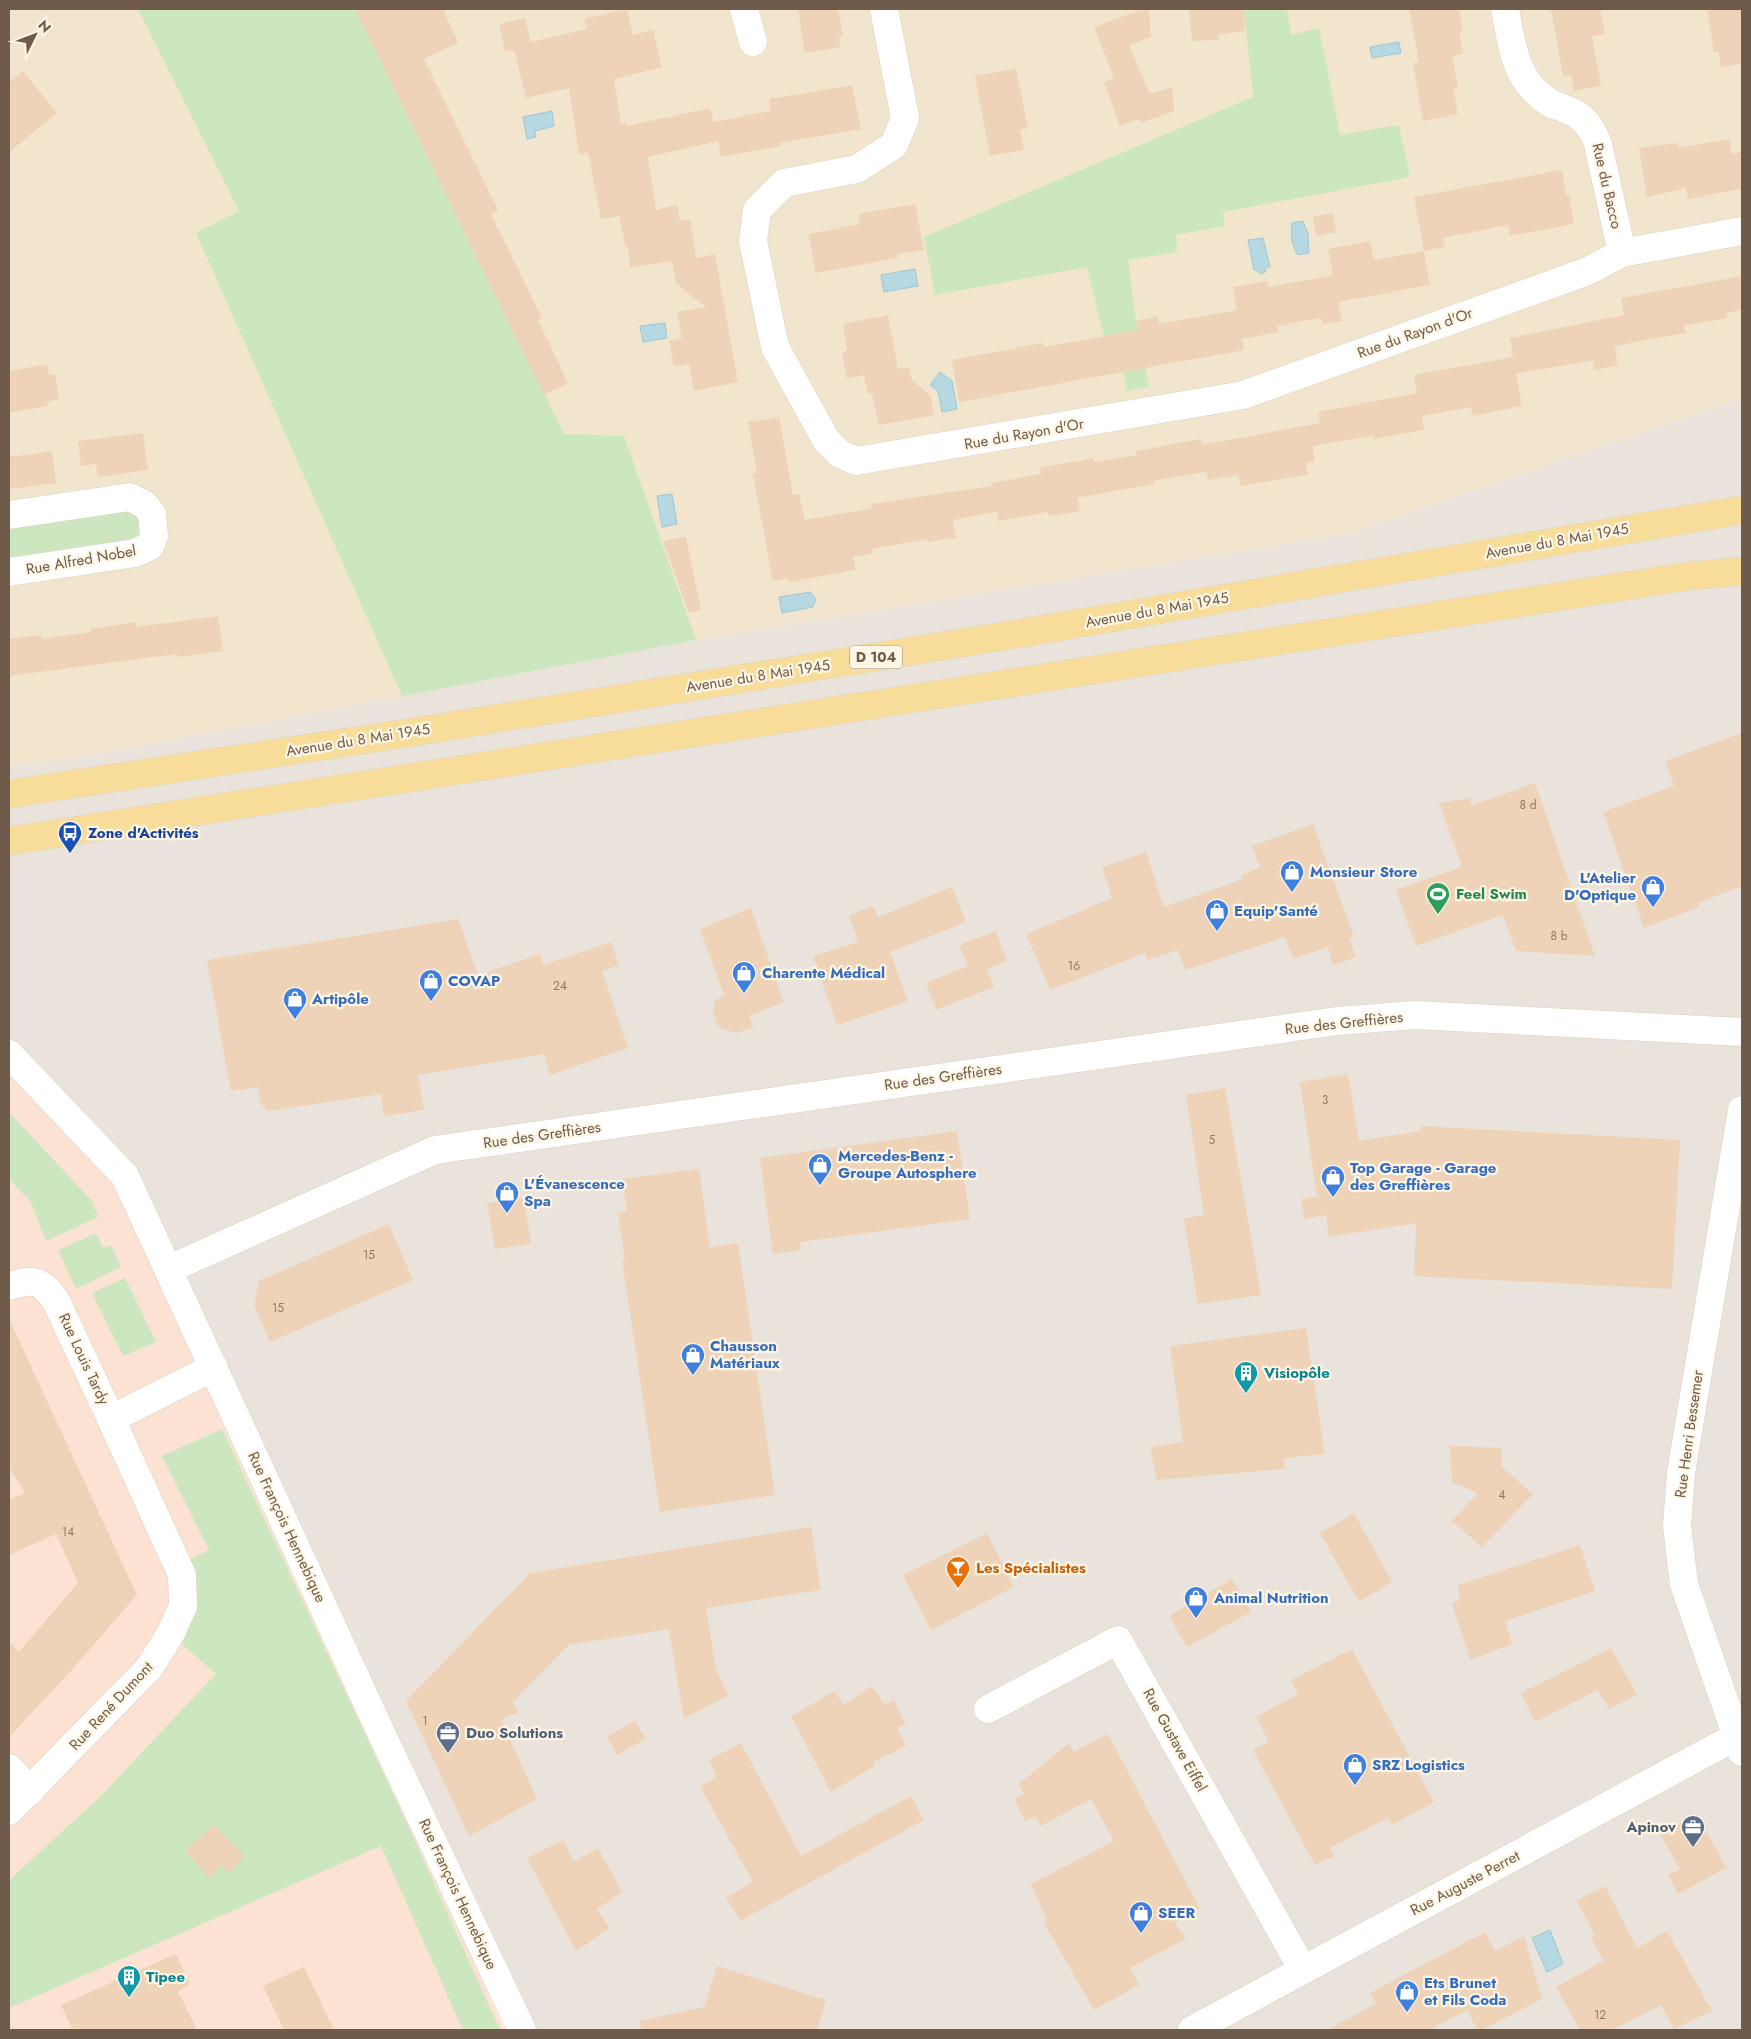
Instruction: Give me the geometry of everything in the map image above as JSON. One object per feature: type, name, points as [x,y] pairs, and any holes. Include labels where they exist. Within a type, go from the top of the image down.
[{"type":"main road","name":"Avenue du 8 Mai 1945","points":[[9,794],[407,733],[968,642],[1742,510]]},
{"type":"main road","points":[[9,840],[1689,576],[1742,572]]},
{"type":"street","points":[[744,9],[753,42]]},
{"type":"street","name":"Rue du Rayon d'Or","points":[[884,9],[905,118],[894,145],[857,169],[784,183],[757,210],[753,241],[775,347],[826,440],[840,454],[856,461],[1243,395],[1588,271],[1622,254],[1742,231]]},
{"type":"street","name":"Rue du Bacco","points":[[1505,9],[1515,61],[1528,84],[1548,102],[1576,113],[1591,127],[1598,144],[1622,254]]},
{"type":"street","name":"Rue Alfred Nobel","points":[[9,515],[130,497],[145,505],[152,514],[154,536],[150,546],[135,553],[9,572]]},
{"type":"street","name":"Rue des Greffières","points":[[169,1269],[435,1150],[1337,1021],[1378,1017],[1415,1015],[1742,1032]]},
{"type":"street","name":"Rue François Hennebique","points":[[9,1054],[125,1176],[383,1737],[522,2030]]},
{"type":"street","name":"Rue Henri Bessemer","points":[[1740,1744],[1684,1584],[1677,1526],[1681,1473],[1742,1110]]},
{"type":"street","name":"Rue Louis Tardy","points":[[9,1286],[30,1280],[46,1288],[56,1301],[112,1419],[214,1367]]},
{"type":"street","name":"Rue René Dumont","points":[[9,1811],[149,1668],[171,1633],[183,1606],[182,1575],[112,1419]]},
{"type":"street","name":"Rue Gustave Eiffel","points":[[988,1708],[1118,1640],[1303,1970]]},
{"type":"street","name":"Rue Auguste Perret","points":[[1192,2030],[1303,1970],[1740,1744]]},
{"type":"street","points":[[9,1768],[30,1790]]},
{"type":"shaded area","points":[[9,9],[1742,9],[1742,398],[1350,533],[696,640],[85,756],[9,766]]},
{"type":"shaded area","points":[[1742,398],[1742,2030],[521,2030],[125,1176],[9,1045],[9,766],[85,756],[696,640],[1350,533]]},
{"type":"shaded area","points":[[9,1057],[125,1176],[504,2030],[9,2030]]},
{"type":"green space","points":[[138,9],[356,9],[564,434],[624,436],[696,640],[402,696],[196,233],[239,211]]},
{"type":"green space","points":[[1244,9],[1287,9],[1291,35],[1319,28],[1340,135],[1399,125],[1410,177],[1223,212],[1224,226],[1176,235],[1177,252],[1128,260],[1136,321],[1149,387],[1127,391],[1122,359],[1104,337],[1087,267],[935,295],[924,237],[1253,97]]},
{"type":"green space","points":[[130,497],[154,536],[9,572],[9,515]]},
{"type":"green space","points":[[9,1112],[92,1201],[98,1217],[46,1241],[31,1202],[9,1179]]},
{"type":"green space","points":[[96,1233],[103,1248],[111,1245],[121,1267],[76,1289],[58,1250]]},
{"type":"green space","points":[[125,1278],[156,1342],[123,1356],[92,1293]]},
{"type":"green space","points":[[222,1429],[410,1830],[500,2030],[463,2030],[381,1846],[9,2008],[9,1880],[99,1798],[216,1674],[182,1644],[195,1599],[189,1560],[209,1550],[162,1456]]},
{"type":"water","points":[[1399,42],[1401,53],[1372,58],[1370,47]]},
{"type":"water","points":[[552,111],[554,126],[535,131],[536,137],[527,139],[523,117]]},
{"type":"water","points":[[1303,221],[1308,234],[1309,253],[1298,255],[1292,240],[1292,223]]},
{"type":"water","points":[[1263,238],[1270,267],[1266,268],[1265,272],[1261,274],[1254,270],[1248,240]]},
{"type":"water","points":[[915,269],[918,286],[884,292],[881,275]]},
{"type":"water","points":[[665,323],[667,338],[643,342],[640,326]]},
{"type":"water","points":[[940,372],[952,381],[957,409],[942,412],[938,391],[930,385]]},
{"type":"water","points":[[672,494],[677,524],[662,527],[657,496]]},
{"type":"water","points":[[811,592],[816,599],[813,607],[782,613],[779,597]]},
{"type":"water","points":[[1550,1930],[1563,1964],[1547,1972],[1532,1938]]},
{"type":"building","points":[[355,9],[443,9],[458,43],[424,59],[498,210],[491,214],[542,318],[538,320],[568,383],[544,395]]},
{"type":"building","points":[[627,9],[633,35],[653,30],[662,67],[614,79],[621,124],[626,123],[627,126],[710,108],[714,122],[771,111],[769,99],[852,85],[861,129],[780,143],[780,146],[721,157],[718,141],[648,157],[656,210],[677,205],[680,221],[690,219],[696,258],[715,254],[738,382],[694,391],[689,364],[674,366],[669,341],[682,338],[677,312],[706,307],[676,284],[672,261],[630,268],[628,247],[626,248],[619,216],[601,219],[588,153],[579,154],[569,88],[526,98],[514,50],[505,52],[499,24],[525,18],[531,42],[587,29],[584,19]]},
{"type":"building","points":[[798,9],[838,9],[843,37],[839,37],[840,47],[805,53]]},
{"type":"building","points":[[1143,9],[1149,9],[1151,37],[1129,45],[1150,94],[1172,87],[1174,111],[1141,123],[1140,119],[1120,126],[1104,82],[1114,78],[1094,27]]},
{"type":"building","points":[[1189,9],[1244,9],[1245,31],[1218,34],[1219,40],[1192,41]]},
{"type":"building","points":[[1409,9],[1459,9],[1463,31],[1459,32],[1463,54],[1452,56],[1458,88],[1453,89],[1458,114],[1423,121],[1413,63],[1419,62]]},
{"type":"building","points":[[1551,9],[1600,9],[1605,34],[1592,36],[1601,86],[1574,91],[1571,74],[1563,76]]},
{"type":"building","points":[[1707,9],[1742,9],[1742,63],[1721,67],[1719,52],[1714,52]]},
{"type":"building","points":[[1016,69],[1028,128],[1020,130],[1024,150],[990,156],[975,76]]},
{"type":"building","points":[[23,71],[57,113],[9,152],[9,83]]},
{"type":"building","points":[[1729,139],[1732,154],[1742,152],[1742,189],[1688,199],[1686,188],[1647,197],[1639,148],[1678,143],[1679,148]]},
{"type":"building","points":[[1562,170],[1566,195],[1569,195],[1574,224],[1510,236],[1508,225],[1443,238],[1445,247],[1424,251],[1414,197]]},
{"type":"building","points":[[915,204],[924,250],[897,254],[898,258],[815,273],[809,234],[860,224],[858,214]]},
{"type":"building","points":[[1333,213],[1336,232],[1316,236],[1313,217]]},
{"type":"building","points":[[1370,241],[1374,260],[1424,251],[1430,285],[1338,302],[1342,321],[1323,324],[1321,318],[1277,326],[1279,332],[1242,339],[1244,350],[959,402],[952,360],[1043,343],[1044,347],[1138,330],[1136,321],[1158,316],[1159,324],[1237,310],[1233,287],[1267,281],[1268,287],[1333,275],[1328,249]]},
{"type":"building","points":[[1742,276],[1742,310],[1726,313],[1727,318],[1684,326],[1686,333],[1614,346],[1618,365],[1595,370],[1593,360],[1516,374],[1522,406],[1473,416],[1471,407],[1422,416],[1424,430],[1374,439],[1374,435],[1313,446],[1315,461],[1306,463],[1308,474],[1241,486],[1238,475],[1208,480],[1207,472],[1153,481],[1154,484],[1077,498],[1080,511],[1049,516],[1048,512],[998,521],[997,512],[953,520],[956,538],[927,542],[927,539],[872,549],[873,554],[853,557],[856,570],[789,582],[788,578],[773,581],[753,474],[757,473],[748,422],[779,417],[793,495],[799,494],[805,520],[872,508],[871,504],[992,486],[991,483],[1041,474],[1040,468],[1094,458],[1094,462],[1136,455],[1136,451],[1201,439],[1202,445],[1320,423],[1318,412],[1417,393],[1414,375],[1513,357],[1510,338],[1624,315],[1621,298]]},
{"type":"building","points":[[888,315],[898,369],[909,367],[912,380],[930,395],[934,415],[879,425],[872,393],[868,394],[864,375],[847,379],[842,352],[847,351],[843,324]]},
{"type":"building","points":[[47,364],[49,375],[55,374],[59,399],[47,402],[48,406],[9,413],[9,371]]},
{"type":"building","points":[[143,433],[148,470],[98,477],[96,464],[81,466],[78,441]]},
{"type":"building","points":[[52,451],[56,483],[9,489],[9,457]]},
{"type":"building","points":[[686,537],[701,610],[689,613],[663,541]]},
{"type":"building","points":[[218,616],[223,651],[177,657],[177,654],[9,676],[9,639],[41,635],[42,639],[91,632],[90,629],[135,622],[136,627]]},
{"type":"building","points":[[1742,733],[1742,886],[1698,903],[1699,907],[1644,928],[1603,812],[1674,786],[1665,761]]},
{"type":"building","points":[[1535,783],[1595,956],[1516,951],[1503,915],[1416,946],[1396,890],[1462,867],[1439,803],[1469,798],[1472,805]]},
{"type":"building","points":[[1313,824],[1354,937],[1349,939],[1356,957],[1333,965],[1328,947],[1293,959],[1285,937],[1185,970],[1178,950],[1147,960],[1145,953],[1050,990],[1026,934],[1112,898],[1102,867],[1146,852],[1164,907],[1243,879],[1241,875],[1260,868],[1252,846]]},
{"type":"building","points":[[952,887],[966,922],[890,952],[908,1001],[837,1025],[813,956],[858,942],[849,915],[874,906],[878,917]]},
{"type":"building","points":[[751,908],[784,1002],[749,1016],[753,1027],[737,1033],[722,1029],[717,1025],[713,1011],[716,1000],[724,995],[700,929]]},
{"type":"building","points":[[458,919],[478,975],[540,954],[543,965],[611,942],[619,965],[602,971],[628,1048],[550,1075],[544,1054],[418,1075],[424,1110],[384,1116],[381,1094],[268,1111],[261,1104],[258,1087],[231,1091],[207,960]]},
{"type":"building","points":[[996,931],[1007,961],[987,969],[994,987],[936,1010],[926,983],[968,966],[959,945]]},
{"type":"building","points":[[1348,1074],[1359,1141],[1421,1131],[1421,1126],[1680,1140],[1672,1289],[1414,1276],[1416,1223],[1329,1237],[1326,1215],[1304,1219],[1301,1199],[1317,1197],[1300,1082]]},
{"type":"building","points":[[1225,1088],[1261,1295],[1198,1304],[1184,1218],[1204,1215],[1186,1095]]},
{"type":"building","points":[[957,1131],[970,1219],[800,1242],[801,1250],[773,1254],[760,1158]]},
{"type":"building","points":[[699,1169],[710,1247],[738,1243],[775,1495],[660,1512],[622,1260],[625,1259],[618,1213],[627,1212],[622,1179]]},
{"type":"building","points":[[524,1198],[531,1244],[495,1249],[487,1203]]},
{"type":"building","points":[[389,1224],[413,1280],[270,1342],[254,1305],[259,1281]]},
{"type":"building","points":[[9,1319],[137,1595],[69,1673],[9,1737],[9,1642],[19,1652],[78,1583],[56,1534],[9,1555],[9,1500],[25,1493],[9,1467]]},
{"type":"building","name":"Visiopôle","points":[[1306,1328],[1325,1454],[1284,1458],[1285,1469],[1157,1480],[1150,1447],[1183,1442],[1170,1346]]},
{"type":"building","points":[[1450,1446],[1502,1448],[1501,1466],[1533,1494],[1482,1547],[1452,1521],[1478,1493],[1452,1482]]},
{"type":"building","points":[[1354,1513],[1392,1582],[1359,1602],[1320,1533]]},
{"type":"building","points":[[811,1527],[821,1590],[706,1608],[716,1670],[728,1695],[684,1719],[669,1629],[569,1645],[513,1702],[518,1712],[501,1720],[537,1799],[469,1836],[406,1701],[530,1573]]},
{"type":"building","points":[[987,1533],[1014,1587],[931,1630],[903,1575]]},
{"type":"building","points":[[1580,1545],[1595,1591],[1505,1621],[1512,1644],[1470,1660],[1452,1603],[1460,1600],[1458,1585]]},
{"type":"building","points":[[1232,1579],[1251,1612],[1187,1647],[1169,1616]]},
{"type":"building","points":[[1611,1648],[1637,1695],[1609,1709],[1598,1690],[1535,1722],[1521,1693]]},
{"type":"building","points":[[1352,1649],[1434,1802],[1392,1825],[1388,1818],[1330,1848],[1334,1856],[1315,1865],[1253,1750],[1269,1742],[1256,1717],[1298,1694],[1291,1680]]},
{"type":"building","points":[[872,1686],[884,1705],[894,1700],[905,1724],[897,1728],[906,1746],[874,1762],[875,1766],[831,1792],[791,1716],[835,1691],[843,1705]]},
{"type":"building","points":[[635,1721],[646,1739],[617,1755],[607,1736]]},
{"type":"building","points":[[1108,1734],[1200,1909],[1175,1923],[1186,1939],[1130,1968],[1139,1985],[1094,2010],[1044,1923],[1047,1920],[1031,1884],[1114,1841],[1091,1799],[1041,1826],[1036,1816],[1025,1821],[1014,1799],[1024,1794],[1019,1784],[1069,1743],[1074,1752]]},
{"type":"building","points":[[741,1743],[801,1856],[911,1796],[924,1820],[740,1921],[726,1897],[753,1882],[700,1786],[717,1777],[709,1760]]},
{"type":"building","points":[[1697,1814],[1726,1868],[1678,1894],[1668,1875],[1680,1869],[1660,1834]]},
{"type":"building","points":[[213,1825],[245,1856],[228,1874],[221,1865],[209,1878],[185,1851]]},
{"type":"building","points":[[563,1840],[574,1862],[598,1848],[622,1892],[597,1909],[609,1928],[576,1951],[527,1858]]},
{"type":"building","points":[[1605,1886],[1637,1948],[1667,1931],[1712,2011],[1674,2029],[1661,2005],[1612,2030],[1580,2030],[1556,1987],[1603,1961],[1591,1937],[1595,1935],[1577,1901]]},
{"type":"building","points":[[1485,1932],[1495,1951],[1524,1936],[1542,1999],[1482,2030],[1477,2030],[1467,2010],[1430,2030],[1327,2030],[1376,2004],[1370,1993]]},
{"type":"building","name":"Tipee","points":[[176,1954],[190,1984],[178,1991],[197,2030],[73,2030],[61,2005]]},
{"type":"building","points":[[717,1966],[826,2000],[817,2030],[641,2030],[640,2021],[704,2007]]},
{"type":"building","points":[[304,1967],[334,2030],[284,2030],[263,1986]]},
{"type":"place","name":"Zone d'Activités","points":[[70,854]]},
{"type":"place","name":"Monsieur Store","points":[[1292,893]]},
{"type":"place","name":"L'Atelier D'Optique","points":[[1653,908]]},
{"type":"place","name":"Feel Swim","points":[[1438,915]]},
{"type":"place","name":"Equip'Santé","points":[[1217,932]]},
{"type":"place","name":"Charente Médical","points":[[744,994]]},
{"type":"place","name":"COVAP","points":[[431,1002]]},
{"type":"place","name":"Artipôle","points":[[295,1020]]},
{"type":"place","name":"Mercedes-Benz - Groupe Autosphere","points":[[820,1186]]},
{"type":"place","name":"Top Garage - Garage des Greffières","points":[[1333,1198]]},
{"type":"place","name":"L'Évanescence Spa","points":[[507,1214]]},
{"type":"place","name":"Chausson Matériaux","points":[[693,1376]]},
{"type":"place","name":"Visiopôle","points":[[1246,1394]]},
{"type":"place","name":"Les Spécialistes","points":[[958,1589]]},
{"type":"place","name":"Animal Nutrition","points":[[1196,1619]]},
{"type":"place","name":"Duo Solutions","points":[[448,1754]]},
{"type":"place","name":"SRZ Logistics","points":[[1355,1786]]},
{"type":"place","name":"Apinov","points":[[1693,1848]]},
{"type":"place","name":"SEER","points":[[1141,1934]]},
{"type":"place","name":"Tipee","points":[[129,1998]]},
{"type":"place","name":"Ets Brunet et Fils Coda","points":[[1407,2013]]}]
